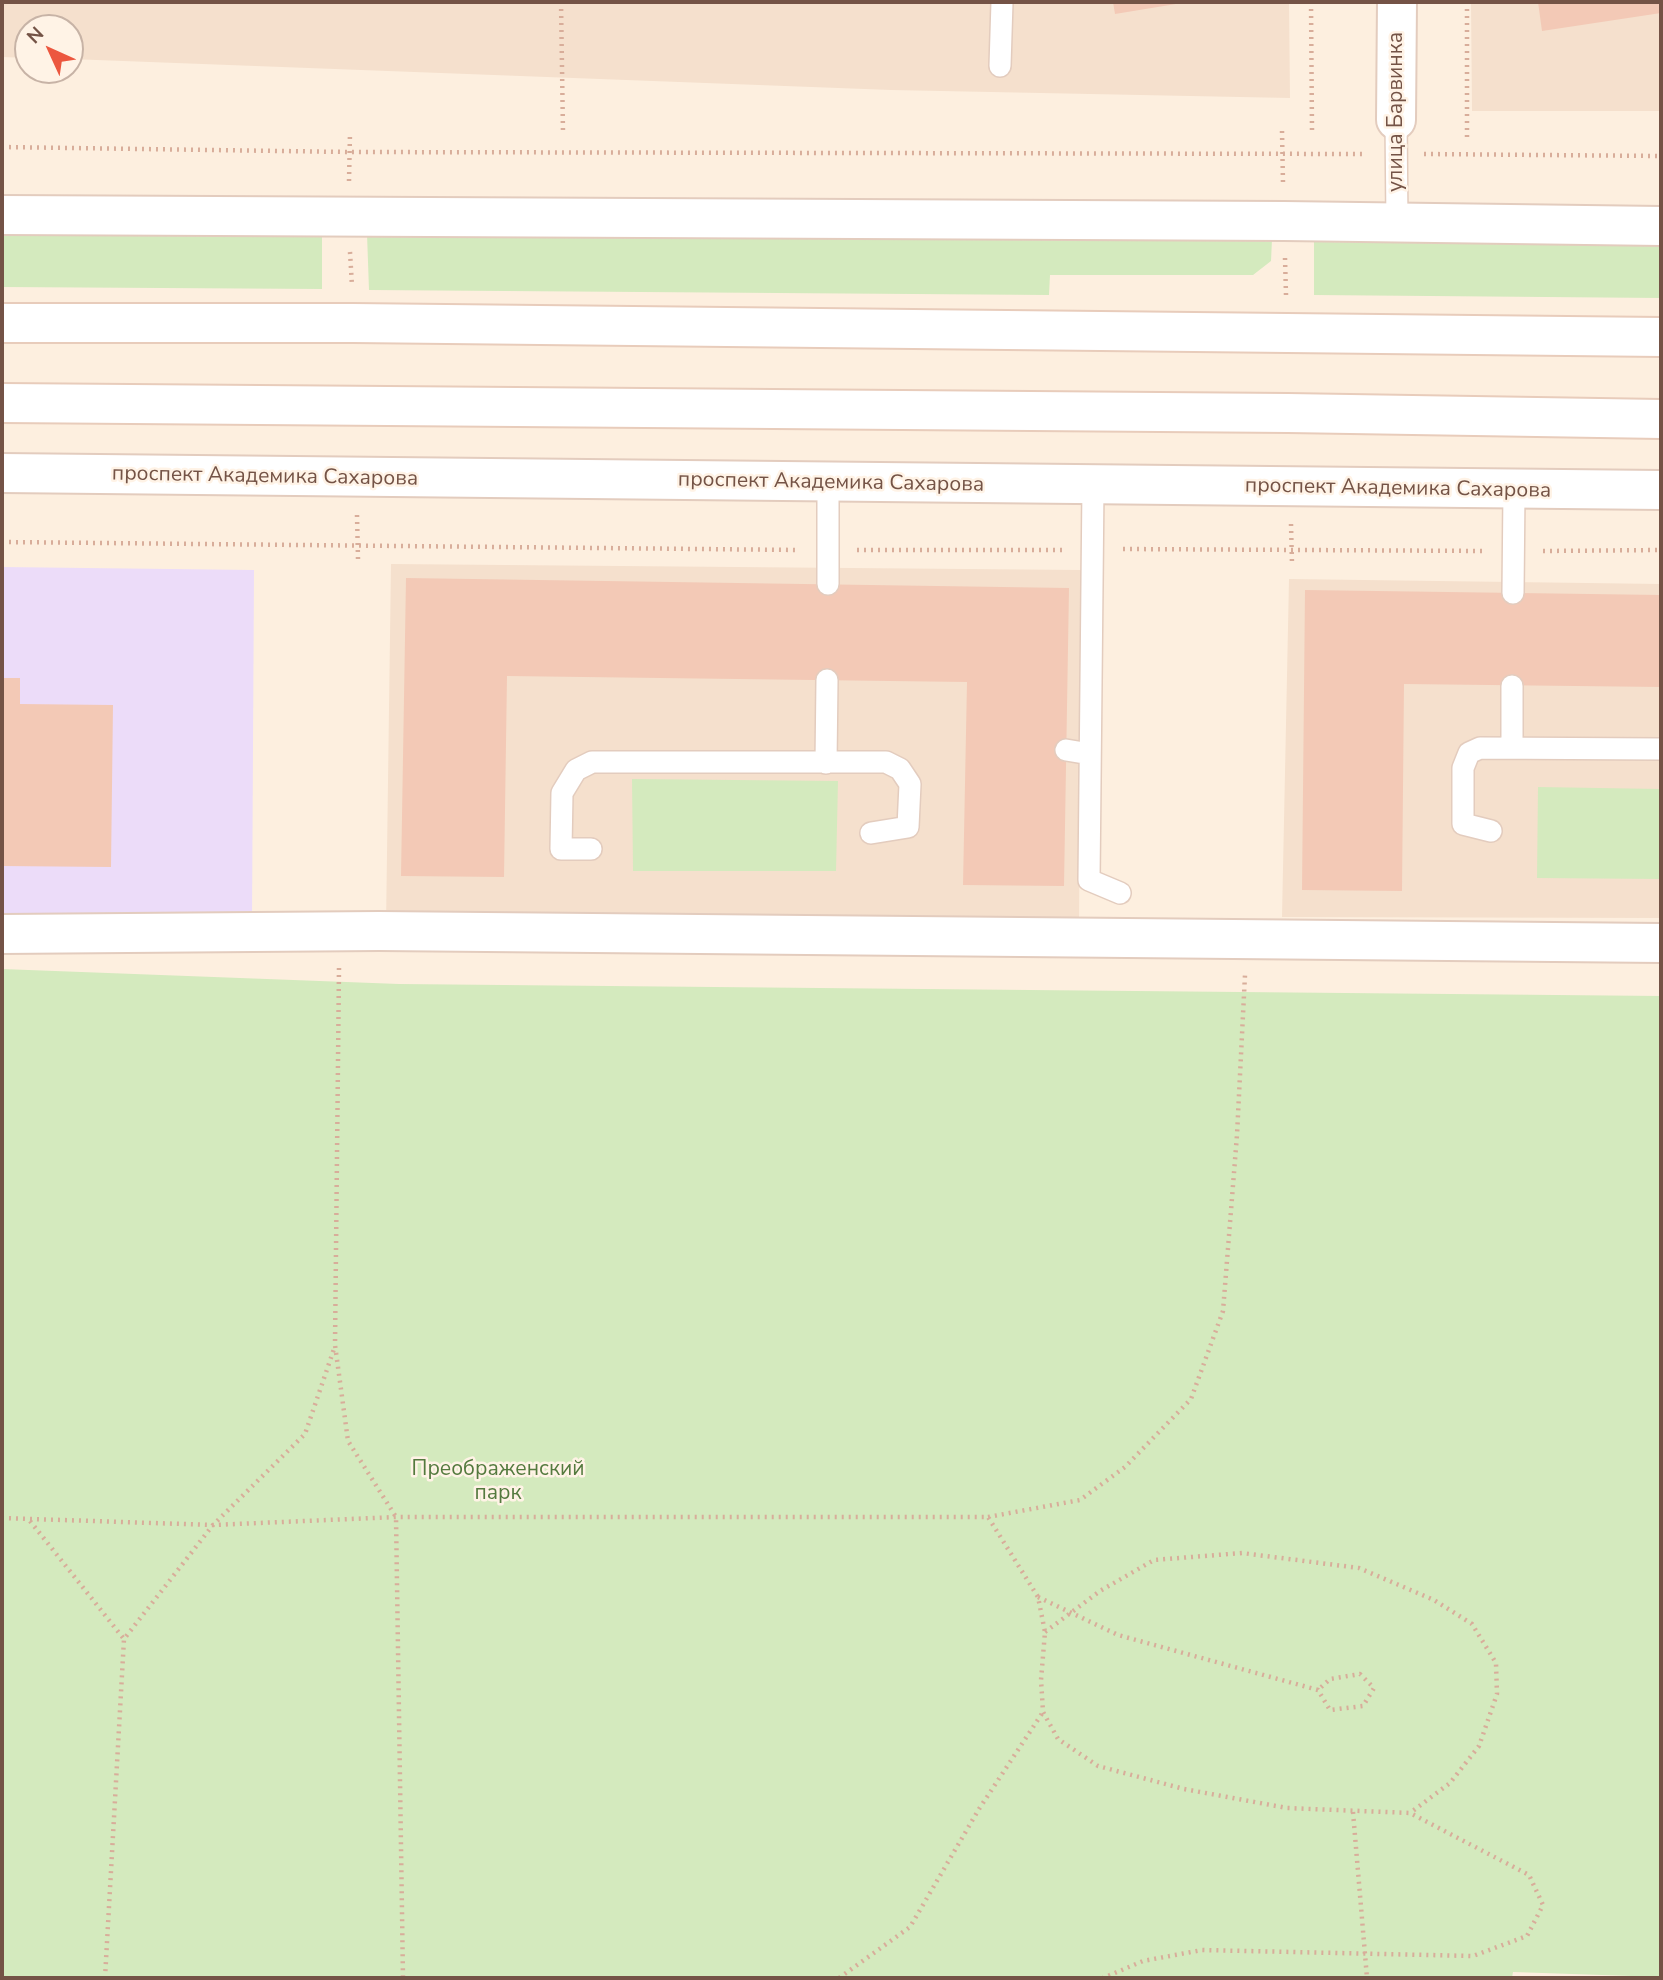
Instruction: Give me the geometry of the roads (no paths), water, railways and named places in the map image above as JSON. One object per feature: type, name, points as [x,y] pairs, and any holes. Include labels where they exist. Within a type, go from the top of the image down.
[{"type":"street","name":"улица Барвинка","points":[[1397,2],[1397,136]]},
{"type":"street","points":[[2,215],[1661,226]]},
{"type":"street","points":[[2,323],[353,323],[1661,337]]},
{"type":"street","points":[[2,403],[1275,412],[1661,419]]},
{"type":"street","name":"проспект Академика Сахарова","points":[[2,473],[1514,491],[1661,490]]},
{"type":"street","points":[[2,933],[339,932],[1661,943]]},
{"type":"lane","points":[[1000,65],[1002,2]]},
{"type":"lane","name":"улица Барвинка","points":[[1397,136],[1397,223]]},
{"type":"lane","points":[[828,483],[828,584]]},
{"type":"lane","points":[[1093,486],[1089,880],[1119,893]]},
{"type":"lane","points":[[1513,593],[1514,491]]},
{"type":"lane","points":[[827,680],[827,763]]},
{"type":"lane","points":[[1511,748],[1512,686]]},
{"type":"lane","points":[[1491,831],[1463,824],[1463,768],[1469,753],[1480,748],[1661,749]]},
{"type":"lane","points":[[1066,750],[1090,754]]},
{"type":"lane","points":[[591,849],[561,849],[562,793],[576,770],[592,762],[886,762],[900,769],[910,784],[908,827],[871,833]]},
{"type":"park label","name":"Преображенский парк","points":[[498,1482]]}]
